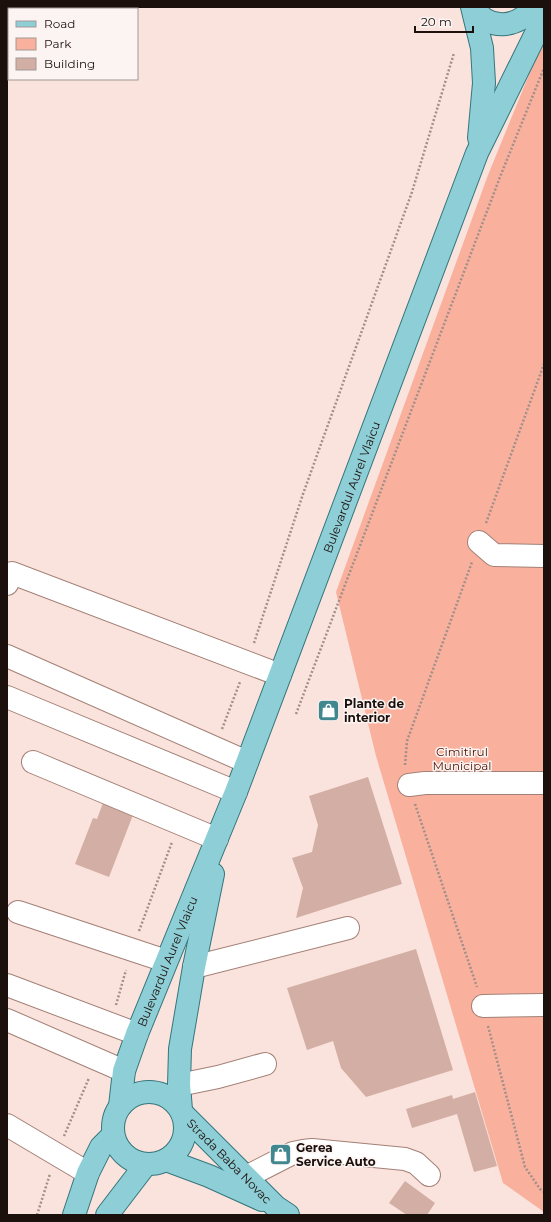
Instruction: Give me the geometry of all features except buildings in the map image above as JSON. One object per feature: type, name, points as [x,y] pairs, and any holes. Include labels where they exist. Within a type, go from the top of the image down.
[{"type":"main road","points":[[472,7],[484,19],[495,23],[506,24],[516,22],[535,13]]},
{"type":"main road","name":"Bulevardul Aurel Vlaicu","points":[[472,7],[482,48],[484,83],[477,153]]},
{"type":"main road","name":"Bulevardul Aurel Vlaicu","points":[[120,1106],[124,1071],[136,1034],[236,792],[477,153],[524,56],[535,13]]},
{"type":"main road","name":"Bulevardul Aurel Vlaicu","points":[[182,1112],[179,1085],[180,1049],[220,829]]},
{"type":"main road","points":[[138,1093],[160,1093],[170,1098],[182,1112],[186,1124],[185,1136],[181,1146],[175,1154],[156,1162],[135,1162],[125,1155],[117,1146],[113,1135],[112,1125],[120,1106],[128,1098],[138,1093]]},
{"type":"main road","name":"Strada Baba Novac","points":[[182,1112],[282,1211]]},
{"type":"main road","points":[[74,1215],[88,1173],[101,1147],[113,1135]]},
{"type":"main road","points":[[107,1215],[156,1162]]},
{"type":"main road","name":"Strada Baba Novac","points":[[156,1162],[209,1176],[282,1211]]},
{"type":"lane","points":[[479,542],[494,555],[544,556]]},
{"type":"lane","points":[[7,584],[12,573],[280,676]]},
{"type":"lane","points":[[7,656],[247,762]]},
{"type":"lane","points":[[7,696],[236,792]]},
{"type":"lane","points":[[33,762],[180,823],[220,829]]},
{"type":"lane","points":[[409,785],[425,783],[544,783]]},
{"type":"lane","points":[[18,912],[166,961]]},
{"type":"lane","points":[[194,967],[348,928]]},
{"type":"lane","points":[[7,985],[136,1034]]},
{"type":"lane","points":[[483,1006],[544,1005]]},
{"type":"lane","points":[[7,1020],[124,1071]]},
{"type":"lane","points":[[179,1085],[265,1064]]},
{"type":"lane","points":[[7,1125],[88,1173]]},
{"type":"lane","points":[[246,1177],[293,1153],[312,1150],[406,1159],[416,1163],[429,1175]]},
{"type":"path","points":[[215,747],[247,663],[303,494],[412,192],[454,53]]},
{"type":"path","points":[[296,714],[497,184],[544,68]]},
{"type":"path","points":[[110,1024],[132,950],[180,823]]},
{"type":"path","points":[[37,1215],[56,1155],[97,1059]]},
{"type":"green space","name":"Cimitirul Municipal","points":[[544,38],[544,1212],[503,1183],[376,756],[336,592],[488,175]]},
{"type":"place","name":"Plante de interior","points":[[329,710]]},
{"type":"place","name":"Gerea Service Auto","points":[[281,1154]]}]
